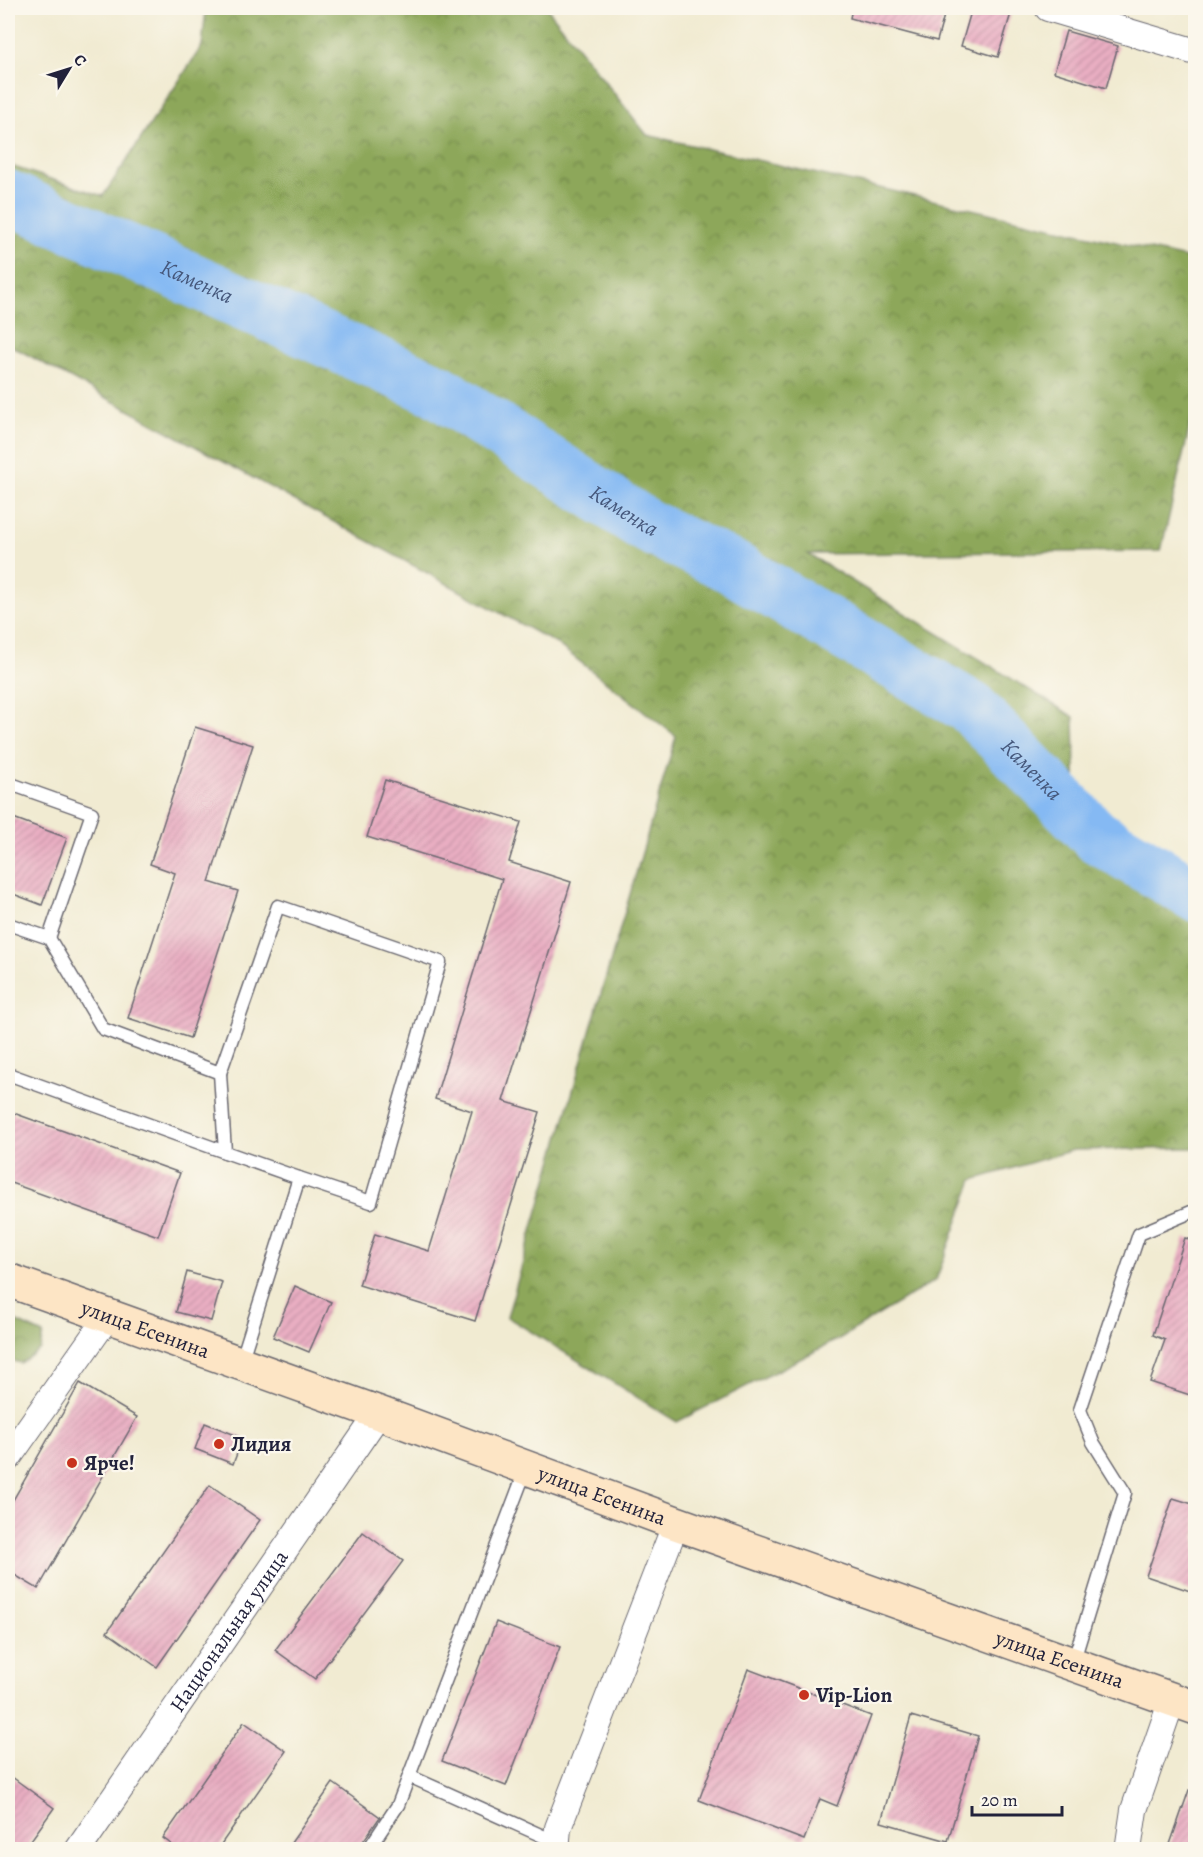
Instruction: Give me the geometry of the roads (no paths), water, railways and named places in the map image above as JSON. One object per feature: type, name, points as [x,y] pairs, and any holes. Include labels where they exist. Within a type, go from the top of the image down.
[{"type":"street","points":[[1048,8],[1196,52]]},
{"type":"street","name":"улица Есенина","points":[[8,1280],[379,1413],[676,1523],[1184,1704]]},
{"type":"street","points":[[8,1458],[108,1316]]},
{"type":"street","name":"Национальная улица","points":[[85,1847],[379,1413]]},
{"type":"street","points":[[556,1846],[558,1828],[676,1523]]},
{"type":"street","points":[[1128,1850],[1134,1810],[1184,1704]]},
{"type":"lane","points":[[8,783],[92,813],[48,938]]},
{"type":"lane","points":[[8,1074],[225,1152],[371,1202],[440,962],[278,906],[220,1073],[225,1152]]},
{"type":"lane","points":[[8,924],[48,938],[103,1029],[220,1073]]},
{"type":"lane","points":[[241,1363],[299,1178]]},
{"type":"lane","points":[[1072,1664],[1125,1493],[1093,1442],[1080,1410],[1139,1234],[1196,1210]]},
{"type":"lane","points":[[368,1850],[398,1805],[410,1776],[526,1467]]},
{"type":"lane","points":[[410,1776],[556,1846]]},
{"type":"waterway","name":"Каменка","points":[[8,197],[437,390],[645,525],[732,567],[971,708],[1096,836],[1196,895]]},
{"type":"place","name":"Лидия","points":[[219,1444]]},
{"type":"place","name":"Ярче!","points":[[72,1463]]},
{"type":"place","name":"Vip-Lion","points":[[804,1695]]}]
